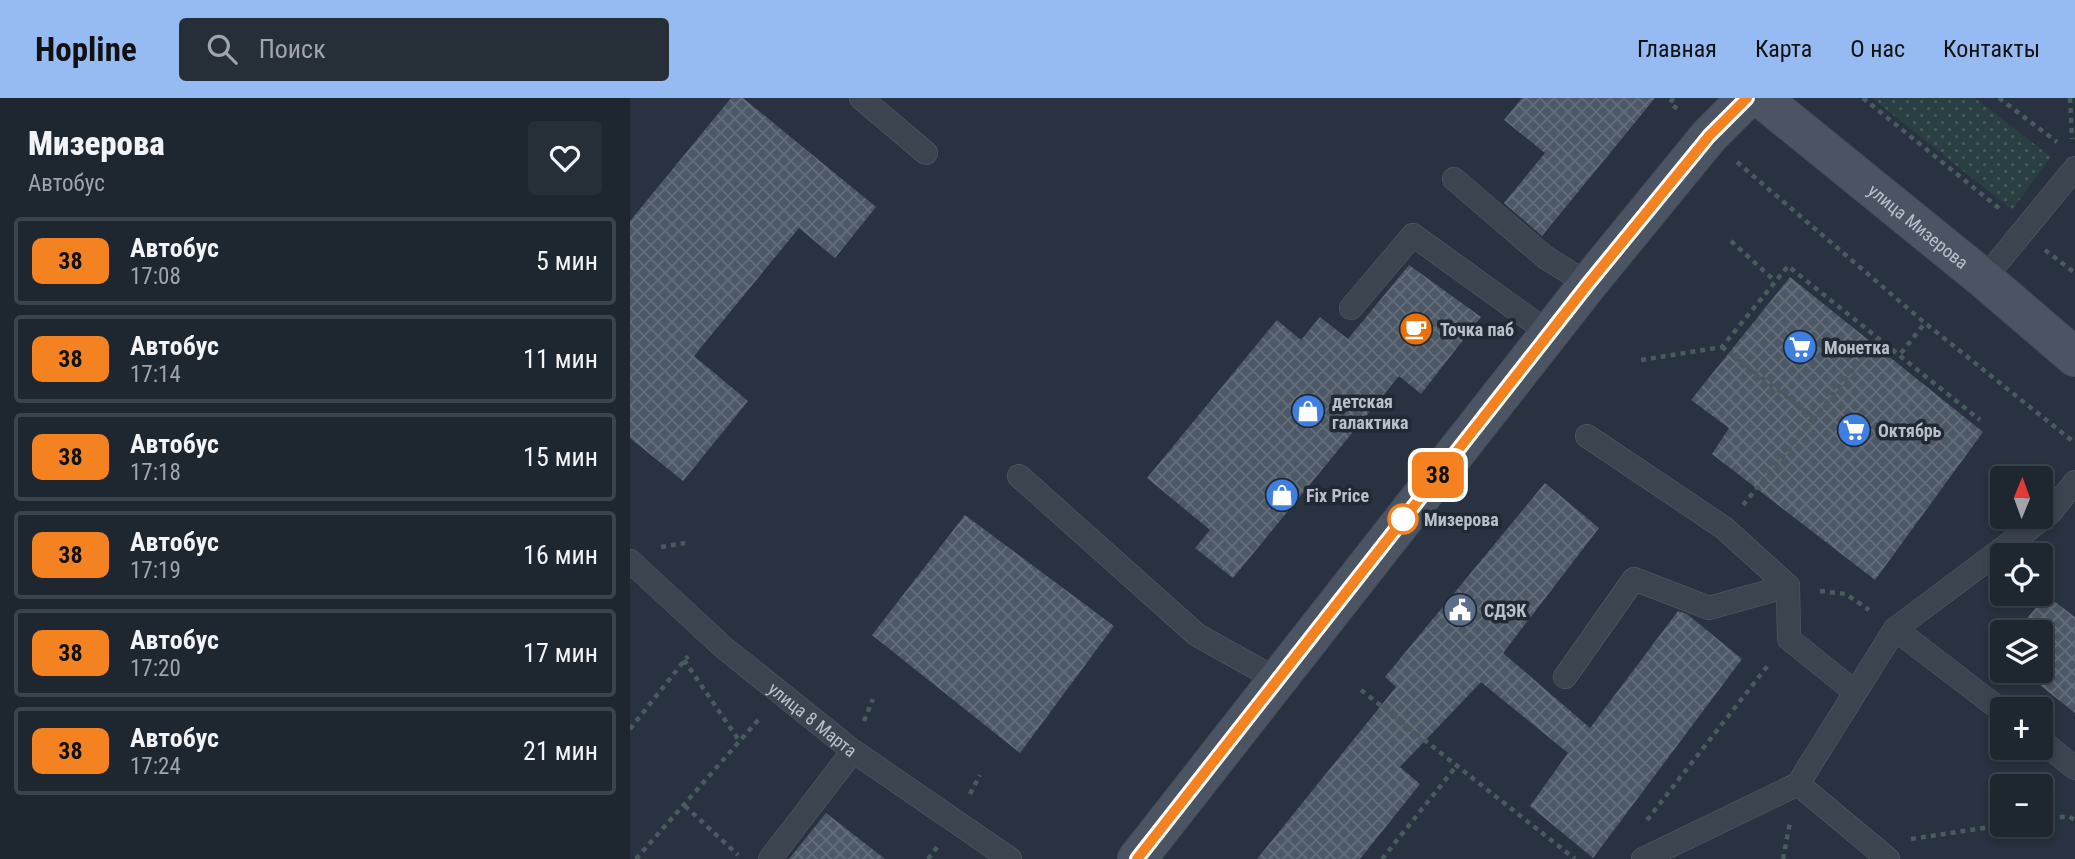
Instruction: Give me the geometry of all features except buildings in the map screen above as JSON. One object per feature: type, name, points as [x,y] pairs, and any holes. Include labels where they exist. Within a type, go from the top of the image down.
[{"type":"main road","points":[[1137,859],[1588,284],[1709,136],[1747,98]]},
{"type":"main road","name":"улица Мизерова","points":[[1761,98],[1984,279],[2075,358]]},
{"type":"lane","points":[[861,98],[926,153]]},
{"type":"lane","points":[[1984,279],[2075,168]]},
{"type":"lane","points":[[1454,179],[1545,257],[1588,284]]},
{"type":"lane","points":[[1351,308],[1413,235],[1549,333]]},
{"type":"lane","points":[[1587,436],[1724,528],[1788,586],[1789,639],[1855,692]]},
{"type":"lane","points":[[1019,476],[1197,635],[1278,680]]},
{"type":"lane","points":[[1643,859],[1798,784],[1895,629],[2050,513],[2075,482]]},
{"type":"lane","name":"улица 8 Марта","points":[[630,561],[710,632],[723,647],[853,751],[1010,859]]},
{"type":"lane","points":[[1565,677],[1634,579],[1709,608],[1788,586]]},
{"type":"lane","points":[[1895,629],[1990,702]]},
{"type":"lane","points":[[2053,750],[2075,768]]},
{"type":"lane","points":[[770,859],[853,751]]},
{"type":"lane","points":[[1798,784],[1880,852]]},
{"type":"path","points":[[1863,98],[2075,273]]},
{"type":"path","points":[[1999,98],[2063,146]]},
{"type":"path","points":[[1767,189],[1924,323],[2075,443]]},
{"type":"path","points":[[1731,241],[1775,281]]},
{"type":"path","points":[[1641,360],[1722,348],[1788,265],[1901,353],[1980,420]]},
{"type":"path","points":[[1901,353],[1924,323]]},
{"type":"path","points":[[1724,528],[1880,337]]},
{"type":"path","points":[[1722,348],[1814,418]]},
{"type":"path","points":[[1788,586],[1846,594],[1895,629]]},
{"type":"path","points":[[630,729],[684,660],[710,632]]},
{"type":"path","points":[[1641,828],[1789,639]]},
{"type":"path","points":[[684,660],[738,739]]},
{"type":"path","points":[[1361,690],[1575,859]]},
{"type":"path","points":[[636,859],[685,806],[738,739],[783,695]]},
{"type":"path","points":[[1382,859],[1458,764]]},
{"type":"path","points":[[685,806],[743,859]]},
{"type":"path","points":[[2053,818],[2068,816],[2075,820]]},
{"type":"path","points":[[1880,852],[1990,828]]},
{"type":"green space","points":[[1872,98],[1975,98],[2051,157],[2012,210]]},
{"type":"bus line","name":"38","points":[[1137,859],[1588,284],[1709,136],[1747,98]]},
{"type":"place","name":"Точка паб","points":[[1416,329]]},
{"type":"place","name":"Монетка","points":[[1800,347]]},
{"type":"place","name":"детская галактика","points":[[1308,411]]},
{"type":"place","name":"Октябрь","points":[[1854,430]]},
{"type":"place","name":"Fix Price","points":[[1282,495]]},
{"type":"place","name":"Мизерова","points":[[1403,519]]},
{"type":"place","name":"СДЭК","points":[[1460,610]]}]
